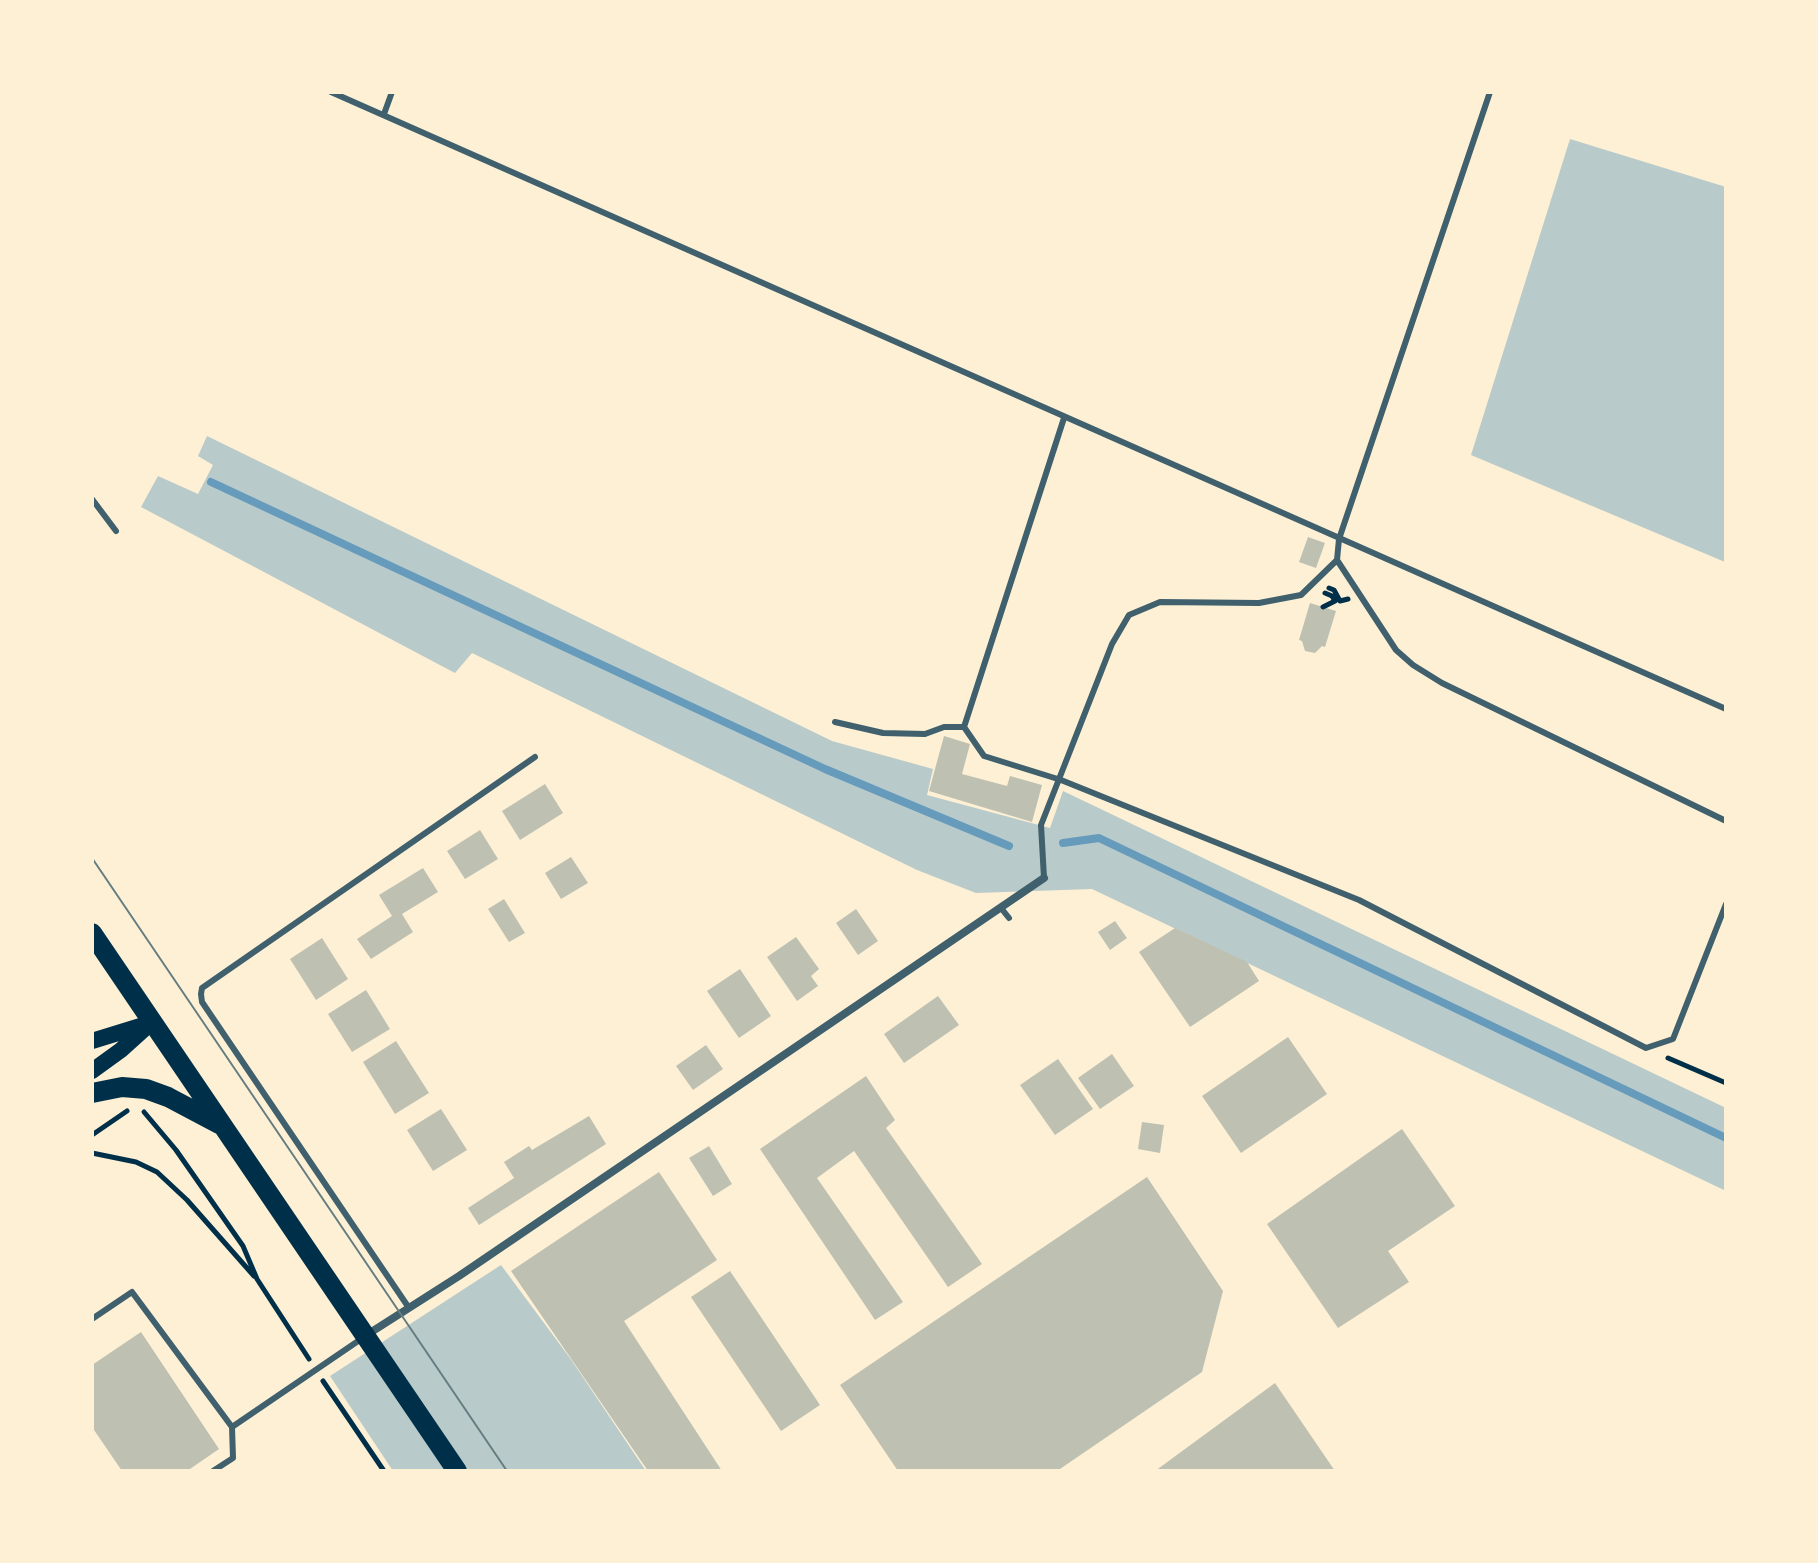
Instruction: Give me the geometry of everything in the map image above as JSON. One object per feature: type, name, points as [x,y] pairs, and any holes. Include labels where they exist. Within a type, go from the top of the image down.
[{"type":"main road","points":[[92,933],[457,1471]]},
{"type":"main road","points":[[92,1041],[152,1022]]},
{"type":"main road","points":[[92,1071],[152,1022]]},
{"type":"main road","points":[[92,1093],[122,1087],[146,1089],[168,1097],[223,1127]]},
{"type":"street","points":[[365,1336],[1044,878]]},
{"type":"lane","points":[[331,92],[1726,709]]},
{"type":"lane","points":[[384,114],[392,92]]},
{"type":"lane","points":[[1490,92],[1339,539],[1337,560],[1396,650],[1413,665],[1442,683],[1726,821]]},
{"type":"lane","points":[[964,727],[1064,418]]},
{"type":"lane","points":[[92,499],[116,531]]},
{"type":"lane","points":[[1044,878],[1041,825],[1112,644],[1129,615],[1160,602],[1259,603],[1301,595],[1337,560]]},
{"type":"lane","points":[[835,722],[883,733],[925,734],[944,727],[964,727]]},
{"type":"lane","points":[[964,727],[984,756],[1061,780],[1359,900],[1646,1048],[1673,1039],[1726,904]]},
{"type":"lane","points":[[409,1308],[202,1002],[202,988],[535,757]]},
{"type":"lane","points":[[1001,908],[1009,918]]},
{"type":"lane","points":[[92,1319],[132,1292],[232,1427],[233,1458],[213,1471]]},
{"type":"lane","points":[[232,1427],[365,1336]]},
{"type":"path","points":[[1323,607],[1335,601],[1319,589],[1334,590],[1340,601],[1360,595]]},
{"type":"path","points":[[1646,1048],[1726,1083]]},
{"type":"path","points":[[92,1135],[137,1104],[176,1150],[243,1246],[257,1279]]},
{"type":"path","points":[[92,1153],[136,1162],[157,1172],[187,1200],[257,1279],[384,1471]]},
{"type":"shaded area","points":[[1570,139],[1726,187],[1725,562],[1471,455]]},
{"type":"shaded area","points":[[207,436],[832,741],[933,769],[927,795],[1050,828],[1063,791],[1726,1108],[1726,1191],[1092,889],[976,893],[917,870],[472,653],[455,673],[141,507],[158,476],[198,494],[213,465],[198,456]]},
{"type":"shaded area","points":[[501,1265],[570,1358],[646,1471],[393,1471],[330,1376]]},
{"type":"building","points":[[1308,537],[1325,543],[1316,568],[1299,562]]},
{"type":"building","points":[[1310,603],[1336,611],[1325,647],[1322,646],[1315,653],[1305,651],[1299,640]]},
{"type":"building","points":[[944,736],[970,744],[962,774],[1007,786],[1010,776],[1042,785],[1032,822],[929,791]]},
{"type":"building","points":[[545,784],[563,813],[520,840],[502,811]]},
{"type":"building","points":[[480,830],[498,859],[465,879],[447,851]]},
{"type":"building","points":[[571,857],[588,883],[561,899],[545,873]]},
{"type":"building","points":[[423,868],[438,892],[402,914],[413,932],[371,959],[357,939],[392,916],[379,895]]},
{"type":"building","points":[[504,899],[525,933],[509,942],[488,909]]},
{"type":"building","points":[[856,909],[878,941],[858,955],[836,923]]},
{"type":"building","points":[[1115,921],[1127,938],[1110,950],[1098,932]]},
{"type":"building","points":[[1175,928],[1247,962],[1259,981],[1190,1027],[1139,952]]},
{"type":"building","points":[[796,937],[819,969],[811,976],[818,986],[797,1001],[767,957]]},
{"type":"building","points":[[322,938],[348,979],[316,1000],[290,959]]},
{"type":"building","points":[[740,969],[771,1016],[739,1038],[707,991]]},
{"type":"building","points":[[366,990],[390,1029],[352,1052],[328,1014]]},
{"type":"building","points":[[938,996],[959,1025],[904,1063],[884,1034]]},
{"type":"building","points":[[1288,1037],[1327,1094],[1241,1153],[1202,1096]]},
{"type":"building","points":[[396,1041],[429,1093],[395,1114],[363,1062]]},
{"type":"building","points":[[706,1045],[723,1069],[693,1090],[676,1066]]},
{"type":"building","points":[[1112,1054],[1134,1086],[1100,1109],[1078,1078]]},
{"type":"building","points":[[1058,1059],[1093,1109],[1055,1135],[1020,1085]]},
{"type":"building","points":[[866,1076],[895,1120],[886,1128],[982,1264],[948,1287],[854,1151],[817,1178],[903,1302],[875,1320],[760,1149]]},
{"type":"building","points":[[441,1109],[467,1150],[433,1171],[407,1130]]},
{"type":"building","points":[[589,1116],[606,1144],[479,1225],[468,1208],[514,1178],[504,1162],[529,1146],[532,1150]]},
{"type":"building","points":[[1142,1122],[1164,1125],[1160,1153],[1138,1149]]},
{"type":"building","points":[[1402,1129],[1455,1206],[1388,1251],[1409,1282],[1338,1328],[1267,1224]]},
{"type":"building","points":[[709,1146],[732,1184],[713,1196],[689,1158]]},
{"type":"building","points":[[659,1172],[717,1260],[624,1321],[722,1471],[648,1471],[511,1271]]},
{"type":"building","points":[[1147,1177],[1223,1291],[1202,1372],[1057,1471],[898,1471],[840,1385]]},
{"type":"building","points":[[730,1271],[820,1405],[781,1431],[691,1297]]},
{"type":"building","points":[[141,1332],[219,1449],[187,1471],[122,1471],[92,1427],[92,1365]]},
{"type":"building","points":[[1275,1383],[1335,1471],[1155,1471]]},
{"type":"waterway","points":[[211,482],[825,769],[1009,846]]},
{"type":"waterway","points":[[1063,843],[1099,838],[1726,1138]]},
{"type":"tram line","points":[[92,858],[507,1471]]}]
